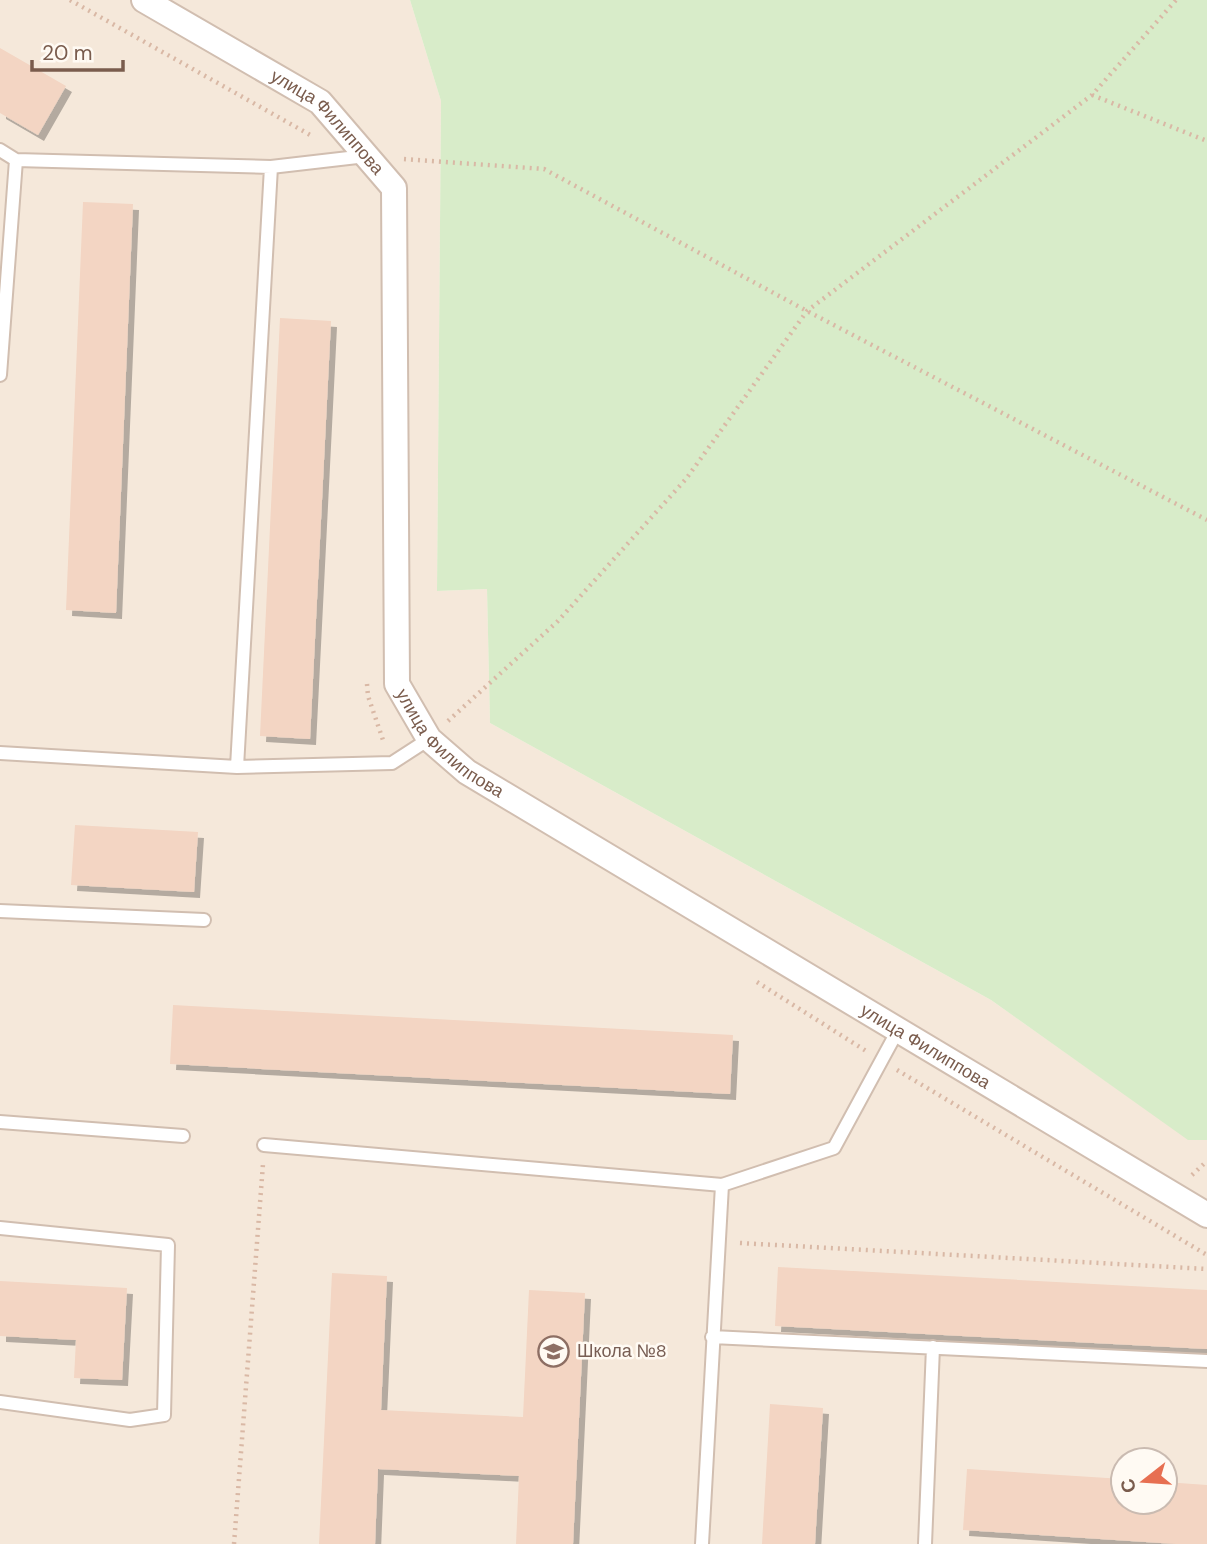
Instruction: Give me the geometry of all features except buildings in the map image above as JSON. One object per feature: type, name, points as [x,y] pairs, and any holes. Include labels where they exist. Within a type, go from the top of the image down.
[{"type":"street","name":"улица Филиппова","points":[[144,0],[320,102],[394,188],[397,684],[429,739],[467,772],[1207,1215]]},
{"type":"lane","points":[[0,150],[16,160],[271,167],[368,156]]},
{"type":"lane","points":[[0,375],[16,160]]},
{"type":"lane","points":[[237,767],[271,167]]},
{"type":"lane","points":[[0,752],[237,767],[392,763],[429,739]]},
{"type":"lane","points":[[0,911],[204,920]]},
{"type":"lane","points":[[264,1145],[722,1185],[834,1148],[898,1030]]},
{"type":"lane","points":[[0,1122],[183,1136]]},
{"type":"lane","points":[[702,1544],[722,1185]]},
{"type":"lane","points":[[0,1228],[168,1245],[164,1415],[130,1420],[0,1402]]},
{"type":"lane","points":[[712,1337],[1207,1361]]},
{"type":"lane","points":[[925,1544],[933,1347]]},
{"type":"path","points":[[70,0],[314,137],[339,159]]},
{"type":"path","points":[[429,739],[558,621],[686,480],[807,311],[1092,95],[1177,0]]},
{"type":"path","points":[[1092,95],[1207,141]]},
{"type":"path","points":[[368,156],[544,169],[807,311],[1207,520]]},
{"type":"path","points":[[368,682],[368,696],[392,763]]},
{"type":"path","points":[[757,982],[881,1061],[1207,1255]]},
{"type":"path","points":[[234,1544],[264,1145]]},
{"type":"path","points":[[735,1242],[1207,1269]]},
{"type":"shaded area","points":[[0,0],[410,0],[441,101],[437,591],[487,589],[490,723],[991,1000],[1188,1139],[1207,1140],[1207,1544],[0,1544]]},
{"type":"green space","points":[[410,0],[1207,0],[1207,1140],[1188,1140],[991,1000],[490,723],[487,589],[437,591],[441,101]]},
{"type":"place","name":"Школа №8","points":[[554,1351]]}]
